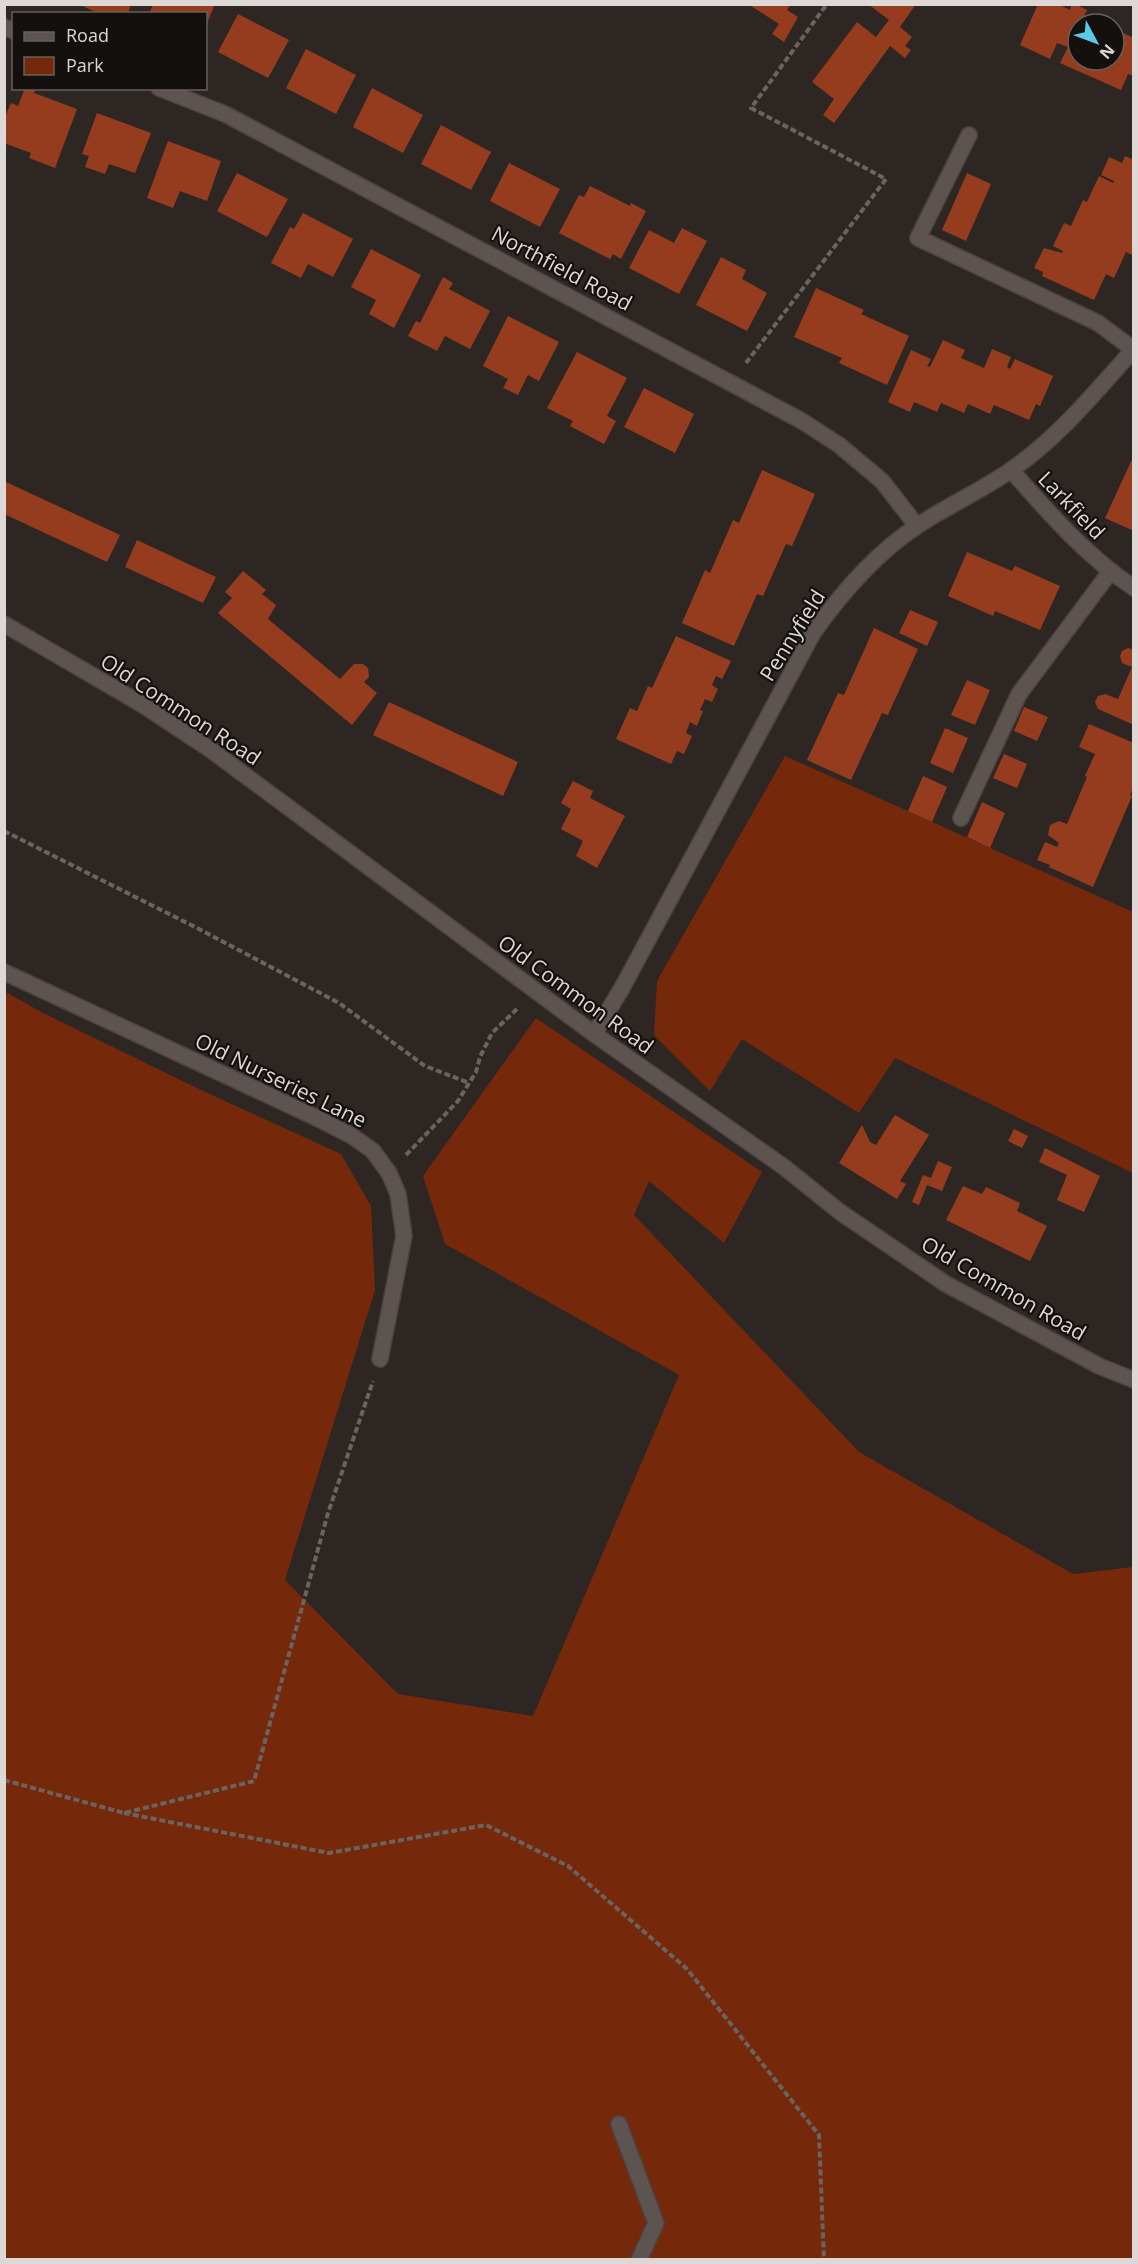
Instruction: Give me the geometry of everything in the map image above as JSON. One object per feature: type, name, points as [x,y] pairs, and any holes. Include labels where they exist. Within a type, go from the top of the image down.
[{"type":"street","name":"Northfield Road","points":[[164,90],[225,114],[802,421],[838,445],[882,481],[917,526]]},
{"type":"street","points":[[969,135],[918,238],[1098,323],[1133,349]]},
{"type":"street","name":"Pennyfield","points":[[594,1034],[627,978],[813,633],[835,601],[862,572],[917,526],[1011,470],[1041,447],[1133,349]]},
{"type":"street","name":"Larkfield","points":[[1011,470],[1084,549],[1110,572],[1134,588]]},
{"type":"street","points":[[961,818],[1019,694],[1110,572]]},
{"type":"street","name":"Old Common Road","points":[[4,624],[143,705],[211,750],[594,1034],[783,1167],[840,1212],[946,1284],[1099,1366],[1134,1380]]},
{"type":"street","name":"Old Nurseries Lane","points":[[4,972],[343,1131],[373,1151],[389,1173],[398,1194],[404,1236],[380,1359]]},
{"type":"street","points":[[619,2124],[656,2223],[639,2259]]},
{"type":"path","points":[[731,382],[886,179],[751,108],[826,4]]},
{"type":"path","points":[[4,831],[197,928],[339,1003],[425,1066],[469,1083]]},
{"type":"path","points":[[389,1173],[458,1101],[492,1033],[537,992]]},
{"type":"path","points":[[124,1813],[254,1781],[328,1513],[380,1359]]},
{"type":"path","points":[[4,1780],[124,1813],[329,1853],[486,1825],[568,1866],[687,1970],[819,2135],[824,2259]]},
{"type":"green space","points":[[785,756],[1133,912],[1133,1173],[895,1058],[859,1113],[742,1039],[710,1091],[654,1035],[657,981]]},
{"type":"green space","points":[[4,991],[43,1013],[201,1090],[341,1154],[371,1206],[375,1290],[285,1580],[398,1694],[533,1716],[679,1375],[445,1244],[423,1176],[536,1018],[762,1172],[724,1243],[649,1181],[634,1215],[859,1452],[1073,1574],[1133,1567],[1133,2259],[5,2259]]},
{"type":"building","points":[[78,4],[131,4],[129,12],[96,12]]},
{"type":"building","points":[[153,4],[209,4],[214,6],[207,24],[207,12],[150,12]]},
{"type":"building","points":[[748,4],[791,4],[787,10],[798,17],[784,42],[772,34],[779,24]]},
{"type":"building","points":[[868,4],[916,4],[900,27],[912,37],[905,46],[911,50],[905,58],[890,46],[834,123],[823,115],[834,99],[812,82],[857,22],[876,37],[889,20]]},
{"type":"building","points":[[1038,4],[1058,4],[1070,10],[1072,4],[1075,4],[1087,10],[1086,12],[1066,12],[1066,46],[1057,43],[1050,59],[1020,45]]},
{"type":"building","points":[[238,14],[289,40],[268,78],[218,52]]},
{"type":"building","points":[[1126,34],[1134,38],[1134,76],[1128,74],[1121,90],[1080,72],[1126,72]]},
{"type":"building","points":[[306,49],[356,75],[336,114],[286,88]]},
{"type":"building","points":[[1066,51],[1066,66],[1060,63]]},
{"type":"building","points":[[372,88],[423,115],[403,153],[353,127]]},
{"type":"building","points":[[24,90],[35,90],[34,93],[77,109],[55,168],[29,158],[31,153],[4,143],[4,119],[11,103],[18,106]]},
{"type":"building","points":[[97,113],[151,133],[135,173],[109,164],[105,174],[85,167],[89,156],[82,154]]},
{"type":"building","points":[[441,125],[491,152],[471,190],[421,164]]},
{"type":"building","points":[[168,141],[221,161],[207,201],[180,191],[173,208],[147,198]]},
{"type":"building","points":[[1125,156],[1134,160],[1134,256],[1126,252],[1114,278],[1106,274],[1094,300],[1042,276],[1043,272],[1034,268],[1044,248],[1062,253],[1063,251],[1053,246],[1064,223],[1071,226],[1083,200],[1087,202],[1099,176],[1113,183],[1114,181],[1101,175],[1109,157],[1122,163]]},
{"type":"building","points":[[509,163],[560,189],[540,227],[490,201]]},
{"type":"building","points":[[237,173],[288,199],[267,237],[217,211]]},
{"type":"building","points":[[967,173],[991,184],[966,241],[942,230]]},
{"type":"building","points":[[590,186],[630,206],[631,203],[646,211],[621,259],[613,254],[610,259],[559,233],[579,195],[584,197]]},
{"type":"building","points":[[303,213],[353,239],[333,277],[308,264],[301,278],[271,263],[290,227],[294,229]]},
{"type":"building","points":[[682,228],[707,241],[679,294],[629,268],[649,230],[674,243]]},
{"type":"building","points":[[371,249],[421,275],[394,328],[369,314],[376,300],[351,287]]},
{"type":"building","points":[[721,257],[746,270],[742,279],[767,293],[747,331],[696,305]]},
{"type":"building","points":[[443,277],[453,283],[449,289],[490,311],[470,349],[445,336],[437,351],[408,336],[416,321],[420,323]]},
{"type":"building","points":[[816,288],[864,310],[861,314],[909,336],[887,385],[839,363],[842,358],[794,337]]},
{"type":"building","points":[[508,316],[559,342],[539,381],[528,375],[518,395],[503,388],[508,379],[483,366]]},
{"type":"building","points":[[943,340],[965,350],[961,358],[984,368],[992,349],[1011,357],[1007,367],[1010,369],[1015,359],[1053,376],[1040,406],[1036,404],[1029,420],[994,405],[990,414],[968,404],[964,413],[941,403],[937,412],[914,402],[910,412],[888,402],[911,350],[931,359],[927,366],[930,367]]},
{"type":"building","points":[[577,352],[627,378],[607,416],[616,421],[604,444],[570,426],[573,421],[547,408]]},
{"type":"building","points":[[644,388],[694,414],[675,453],[624,427]]},
{"type":"building","points":[[1134,455],[1134,531],[1105,518]]},
{"type":"building","points":[[762,470],[815,494],[792,546],[786,544],[763,596],[757,594],[734,646],[682,623],[705,570],[710,573],[733,520],[739,523]]},
{"type":"building","points":[[4,481],[120,535],[107,562],[4,514]]},
{"type":"building","points":[[137,540],[216,577],[203,603],[125,567]]},
{"type":"building","points":[[967,552],[1012,571],[1015,566],[1060,586],[1040,630],[995,611],[993,616],[948,596]]},
{"type":"building","points":[[243,571],[266,590],[262,594],[276,605],[268,619],[340,679],[354,664],[363,664],[368,668],[369,677],[364,682],[377,693],[352,725],[218,613],[232,598],[225,592]]},
{"type":"building","points":[[910,610],[938,622],[927,646],[899,633]]},
{"type":"building","points":[[874,628],[918,649],[888,715],[882,713],[851,780],[807,760],[838,693],[844,695]]},
{"type":"building","points":[[676,636],[731,661],[722,679],[716,676],[712,685],[718,689],[712,702],[705,699],[697,726],[690,722],[686,733],[692,736],[684,754],[677,751],[671,764],[616,739],[630,708],[637,711],[648,686],[652,688]]},
{"type":"building","points":[[1128,648],[1134,650],[1134,725],[1098,709],[1095,702],[1098,696],[1105,694],[1118,699],[1132,667],[1122,663],[1120,656],[1122,651]]},
{"type":"building","points":[[967,680],[990,690],[975,725],[951,715]]},
{"type":"building","points":[[389,702],[518,762],[503,796],[373,735]]},
{"type":"building","points":[[1024,707],[1048,717],[1037,741],[1014,731]]},
{"type":"building","points":[[1089,724],[1134,743],[1134,786],[1130,795],[1132,796],[1093,887],[1037,860],[1045,842],[1057,847],[1059,843],[1048,835],[1050,825],[1059,821],[1067,824],[1087,777],[1085,776],[1095,754],[1079,747]]},
{"type":"building","points":[[945,728],[968,738],[953,773],[930,763]]},
{"type":"building","points":[[1004,754],[1027,764],[1017,788],[993,778]]},
{"type":"building","points":[[923,776],[947,787],[932,822],[908,811]]},
{"type":"building","points":[[573,781],[593,791],[590,798],[625,816],[597,868],[576,856],[583,841],[561,829],[571,809],[561,803]]},
{"type":"building","points":[[982,802],[1005,813],[990,848],[967,837]]},
{"type":"building","points":[[895,1115],[929,1135],[900,1181],[906,1184],[897,1199],[839,1163],[862,1125],[870,1142],[876,1145]]},
{"type":"building","points":[[1014,1129],[1028,1136],[1022,1148],[1008,1141]]},
{"type":"building","points":[[1045,1148],[1100,1176],[1084,1212],[1057,1200],[1067,1175],[1039,1162]]},
{"type":"building","points":[[938,1161],[952,1167],[942,1191],[927,1185],[919,1205],[912,1202],[923,1175],[931,1178]]},
{"type":"building","points":[[963,1186],[982,1194],[986,1187],[1020,1203],[1017,1211],[1047,1226],[1030,1261],[946,1220]]}]
